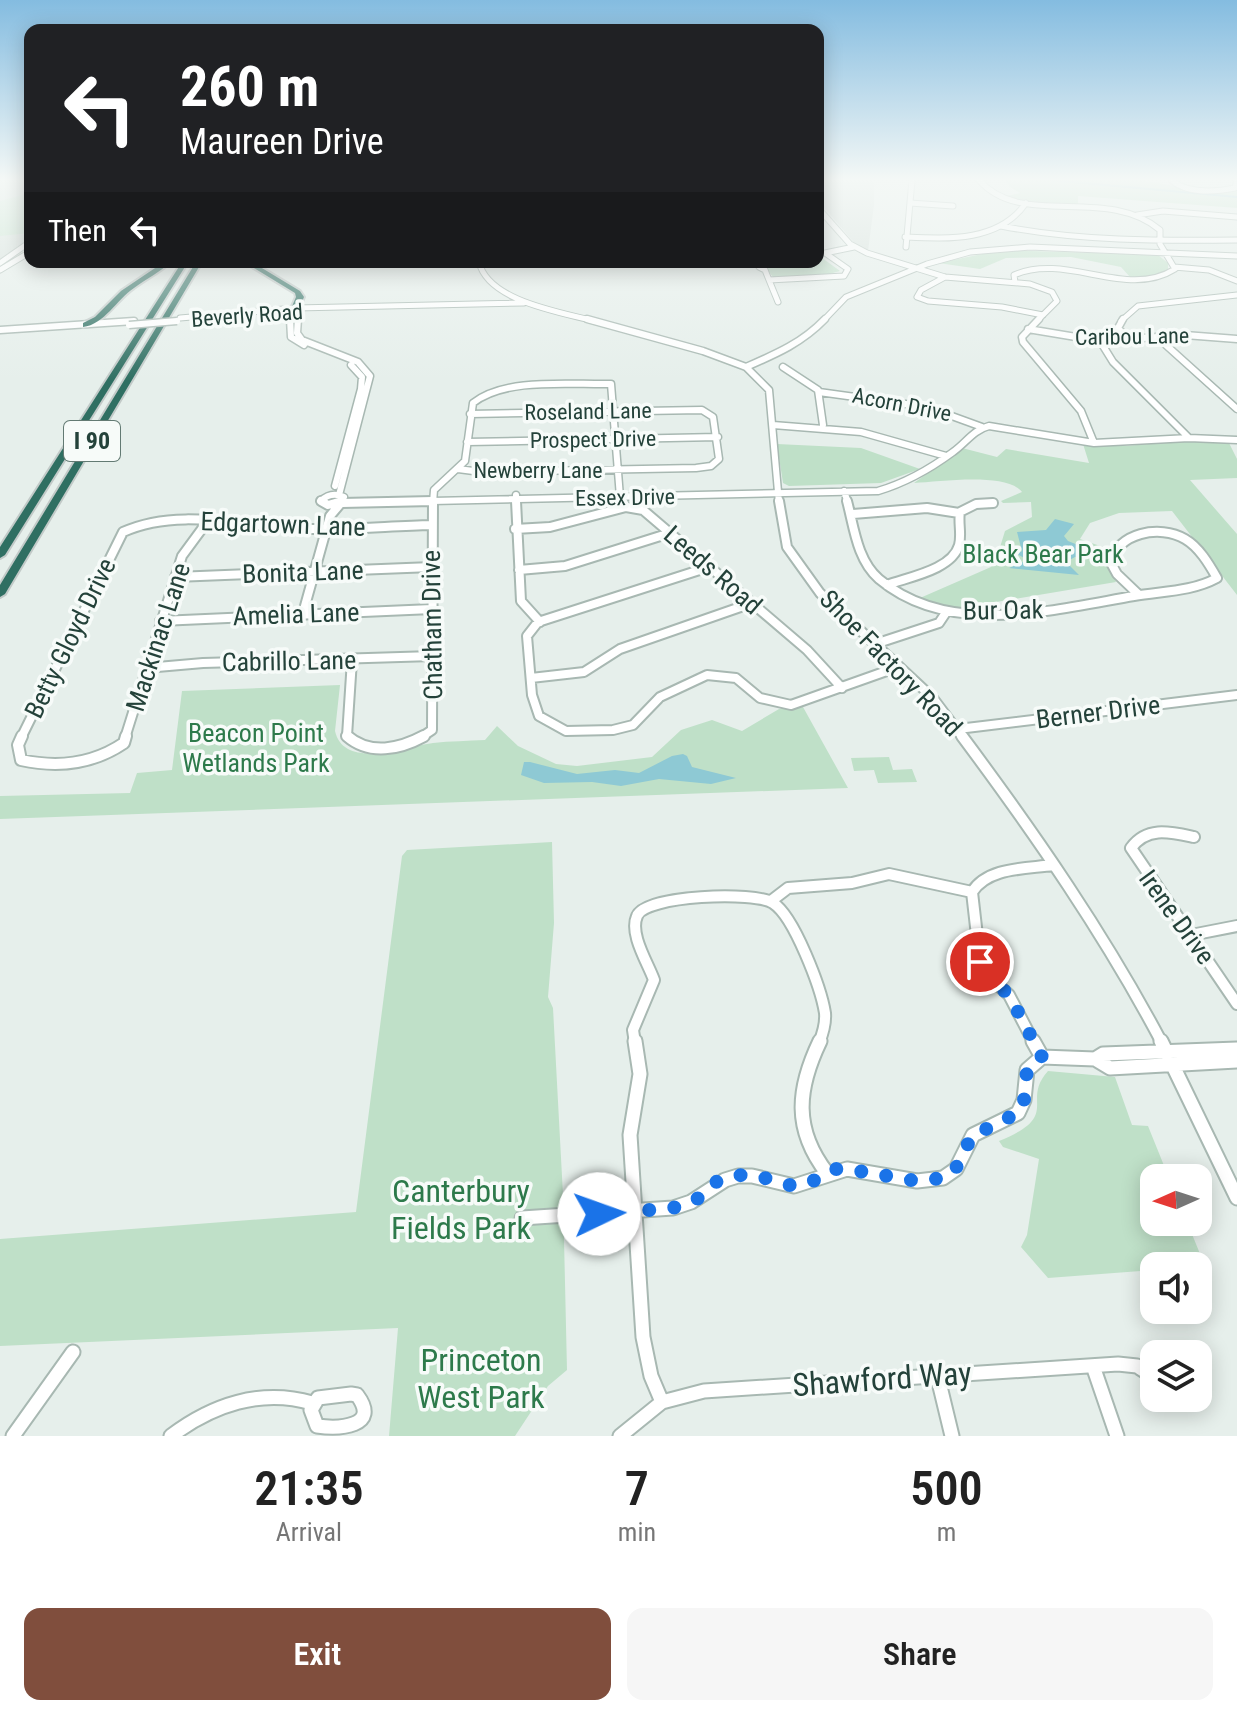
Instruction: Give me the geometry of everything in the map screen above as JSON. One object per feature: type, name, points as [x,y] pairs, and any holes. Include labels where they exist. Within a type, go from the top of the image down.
[{"type":"highway","points":[[86,325],[98,319],[112,300],[159,268]]},
{"type":"highway","name":"I 90","points":[[0,555],[181,268]]},
{"type":"highway","name":"I 90","points":[[0,594],[195,268]]},
{"type":"highway","points":[[258,268],[293,287],[300,297],[295,309]]},
{"type":"highway","points":[[104,326],[105,309]]},
{"type":"street","points":[[0,263],[23,247]]},
{"type":"street","points":[[854,247],[913,269],[945,277],[1015,282],[1041,287],[1056,296],[1057,301],[1028,329],[1022,337],[1023,342],[1081,411],[1094,443]]},
{"type":"street","points":[[769,280],[844,276],[848,269],[825,253],[854,247]]},
{"type":"street","points":[[1015,282],[1017,271],[1037,266],[1132,279],[1168,276],[1173,273],[1174,267],[1162,247]]},
{"type":"street","points":[[480,268],[493,286],[528,303],[703,351],[746,367],[801,341],[846,297],[913,269],[970,252],[999,248],[1237,256]]},
{"type":"street","points":[[0,270],[24,256]]},
{"type":"street","points":[[1174,267],[1209,270],[1237,281]]},
{"type":"street","points":[[761,268],[765,270],[778,302]]},
{"type":"street","points":[[917,297],[921,290],[945,277]]},
{"type":"street","points":[[1127,338],[1119,331],[1118,324],[1138,306],[1237,295]]},
{"type":"street","points":[[906,299],[917,297],[928,301],[1002,307],[1043,315]]},
{"type":"street","name":"Beverly Road","points":[[0,331],[104,326],[295,309],[528,303]]},
{"type":"street","points":[[295,309],[290,314],[291,337],[363,371],[370,384],[340,498],[326,528],[303,613]]},
{"type":"street","name":"Beverly Road","points":[[0,331],[104,326]]},
{"type":"street","name":"Caribou Lane","points":[[1028,329],[1100,341],[1211,335],[1237,339]]},
{"type":"street","points":[[1157,337],[1237,408]]},
{"type":"street","points":[[1100,341],[1113,362],[1189,438]]},
{"type":"street","name":"Shoe Factory Road","points":[[746,367],[769,390],[778,492],[787,547],[820,593],[933,698],[1053,865],[1128,979],[1237,1198]]},
{"type":"street","points":[[783,367],[815,385],[819,392],[823,425]]},
{"type":"street","points":[[435,498],[436,486],[465,461],[470,414],[478,397],[508,387],[611,384],[620,494]]},
{"type":"street","name":"Acorn Drive","points":[[819,392],[851,393],[954,414],[982,427]]},
{"type":"street","name":"Roseland Lane","points":[[470,414],[706,411],[713,417],[718,437]]},
{"type":"street","points":[[773,425],[823,425],[877,432],[946,456]]},
{"type":"street","points":[[982,427],[1094,443],[1189,438],[1237,440]]},
{"type":"street","name":"Essex Drive","points":[[330,516],[328,505],[340,498],[878,491],[907,482],[982,427]]},
{"type":"street","name":"Prospect Drive","points":[[467,442],[718,437]]},
{"type":"street","name":"Newberry Lane","points":[[458,469],[477,472],[696,468],[714,464],[719,459],[718,437]]},
{"type":"street","name":"Bur Oak","points":[[844,490],[853,514],[862,560],[887,585],[947,611],[980,616],[1011,616],[1139,595],[1208,583],[1217,578],[1189,542],[1179,536],[1127,538],[1114,549],[1111,563],[1117,574],[1139,595]]},
{"type":"street","points":[[516,496],[515,529],[521,601],[540,622]]},
{"type":"street","name":"Chatham Drive","points":[[352,660],[347,736],[352,742],[366,748],[407,746],[432,730],[431,525],[435,498]]},
{"type":"street","points":[[853,514],[927,508],[959,513],[976,503],[993,503]]},
{"type":"street","name":"Leeds Road","points":[[515,529],[550,527],[626,507],[643,510],[807,650],[842,688]]},
{"type":"street","points":[[887,585],[946,561],[956,553],[959,513]]},
{"type":"street","name":"Edgartown Lane","points":[[135,523],[178,520],[326,528],[431,525]]},
{"type":"street","name":"Mackinac Lane","points":[[113,753],[124,743],[182,556],[207,522]]},
{"type":"street","name":"Betty Gloyd Drive","points":[[113,753],[87,762],[31,762],[21,760],[18,745],[123,532],[135,523]]},
{"type":"street","points":[[519,570],[565,566],[670,533]]},
{"type":"street","name":"Bonita Lane","points":[[175,577],[432,567]]},
{"type":"street","points":[[709,567],[540,622],[529,630],[531,678],[539,716],[566,731],[590,732],[633,725],[660,697],[707,675],[736,678],[760,698],[791,705],[898,667]]},
{"type":"street","points":[[531,678],[584,672],[620,649],[752,603]]},
{"type":"street","name":"Amelia Lane","points":[[160,621],[432,609]]},
{"type":"street","points":[[875,644],[939,623],[947,611]]},
{"type":"street","name":"Cabrillo Lane","points":[[146,668],[203,663],[433,656]]},
{"type":"street","name":"Berner Drive","points":[[958,729],[1237,695]]},
{"type":"street","name":"Irene Drive","points":[[1194,837],[1173,832],[1148,832],[1137,838],[1131,848],[1237,1004]]},
{"type":"street","points":[[1042,1057],[1009,995],[982,968],[972,892],[980,880],[991,875],[1053,865]]},
{"type":"street","points":[[771,901],[794,886],[852,883],[889,874],[972,892]]},
{"type":"street","points":[[662,1402],[651,1376],[643,1337],[630,1135],[640,1074],[633,1036],[654,980],[635,930],[637,915],[644,907],[664,900],[751,897],[771,901],[787,918],[825,1014],[822,1036],[806,1069],[801,1090],[809,1141],[814,1155],[827,1173]]},
{"type":"street","points":[[1191,935],[1237,926]]},
{"type":"street","points":[[1095,1059],[1103,1054],[1237,1049]]},
{"type":"street","points":[[522,1218],[673,1208],[696,1200],[716,1182],[737,1175],[758,1176],[793,1186],[847,1169],[916,1181],[944,1178],[955,1170],[972,1136],[1018,1113],[1024,1100],[1027,1070],[1042,1057],[1095,1059],[1110,1068],[1237,1061]]},
{"type":"street","points":[[13,1436],[73,1352]]},
{"type":"street","name":"Shawford Way","points":[[620,1436],[662,1402],[704,1391],[1130,1364],[1140,1369]]},
{"type":"street","points":[[1093,1366],[1117,1436]]},
{"type":"street","points":[[937,1374],[952,1436]]},
{"type":"street","points":[[171,1436],[201,1415],[229,1404],[284,1398],[312,1403]]},
{"type":"shaded area","points":[[0,247],[19,247],[0,261]]},
{"type":"green space","points":[[1002,250],[1158,255],[1168,263],[1168,272],[1149,277],[1130,277],[1121,267],[1071,257],[1006,258],[980,269],[938,263]]},
{"type":"green space","points":[[824,259],[840,271],[822,276],[773,277],[766,268],[824,268]]},
{"type":"green space","name":"Black Bear Park","points":[[1228,441],[1237,459],[1237,478],[1190,480],[1237,534],[1237,595],[1172,511],[1119,513],[1090,523],[1080,539],[1106,548],[1102,556],[1116,582],[996,602],[1003,613],[963,610],[920,598],[991,567],[1005,531],[1032,517],[1031,502],[1001,501],[1022,492],[1002,482],[914,483],[962,448],[997,457],[1006,449],[1089,463],[1083,444],[1126,446]]},
{"type":"green space","points":[[777,444],[861,448],[920,469],[881,483],[789,486],[783,483]]},
{"type":"green space","name":"Beacon Point Wetlands Park","points":[[340,685],[335,731],[341,743],[351,750],[378,753],[433,743],[485,740],[497,726],[518,746],[556,764],[577,766],[652,757],[681,730],[712,720],[742,731],[779,709],[803,707],[848,788],[0,819],[0,796],[130,793],[137,773],[172,770],[182,691]]},
{"type":"green space","points":[[889,757],[893,770],[912,769],[917,782],[878,783],[874,770],[854,771],[851,758]]},
{"type":"green space","points":[[552,842],[554,923],[548,997],[553,1008],[563,1195],[567,1370],[548,1386],[515,1436],[389,1436],[398,1328],[0,1346],[0,1239],[356,1212],[402,856],[407,850]]},
{"type":"green space","points":[[1048,1071],[1115,1077],[1132,1125],[1148,1126],[1163,1164],[1140,1164],[1140,1236],[1193,1236],[1199,1252],[1140,1252],[1140,1271],[1048,1278],[1021,1247],[1027,1235],[1039,1159],[1003,1147],[999,1141],[1018,1132],[1035,1116],[1040,1082]]},
{"type":"water","points":[[1055,519],[1074,524],[1064,536],[1083,547],[1089,557],[1075,557],[1066,562],[1079,575],[1009,568],[1028,560],[1017,554],[1022,551],[1017,532],[1046,530]]},
{"type":"water","points":[[683,754],[692,767],[736,778],[711,784],[659,779],[621,786],[592,782],[544,783],[521,775],[524,762],[577,774],[615,770],[639,773],[672,756]]},
{"type":"route","points":[[599,1214],[673,1208],[696,1200],[716,1182],[737,1175],[758,1176],[793,1186],[811,1182],[836,1169],[916,1181],[937,1181],[950,1175],[972,1136],[984,1127],[1018,1113],[1024,1100],[1027,1070],[1042,1057],[1009,995],[986,974],[980,962]]},
{"type":"park label","name":"Canterbury Fields Park","points":[[461,1210]]},
{"type":"park label","name":"Princeton West Park","points":[[481,1378]]}]
